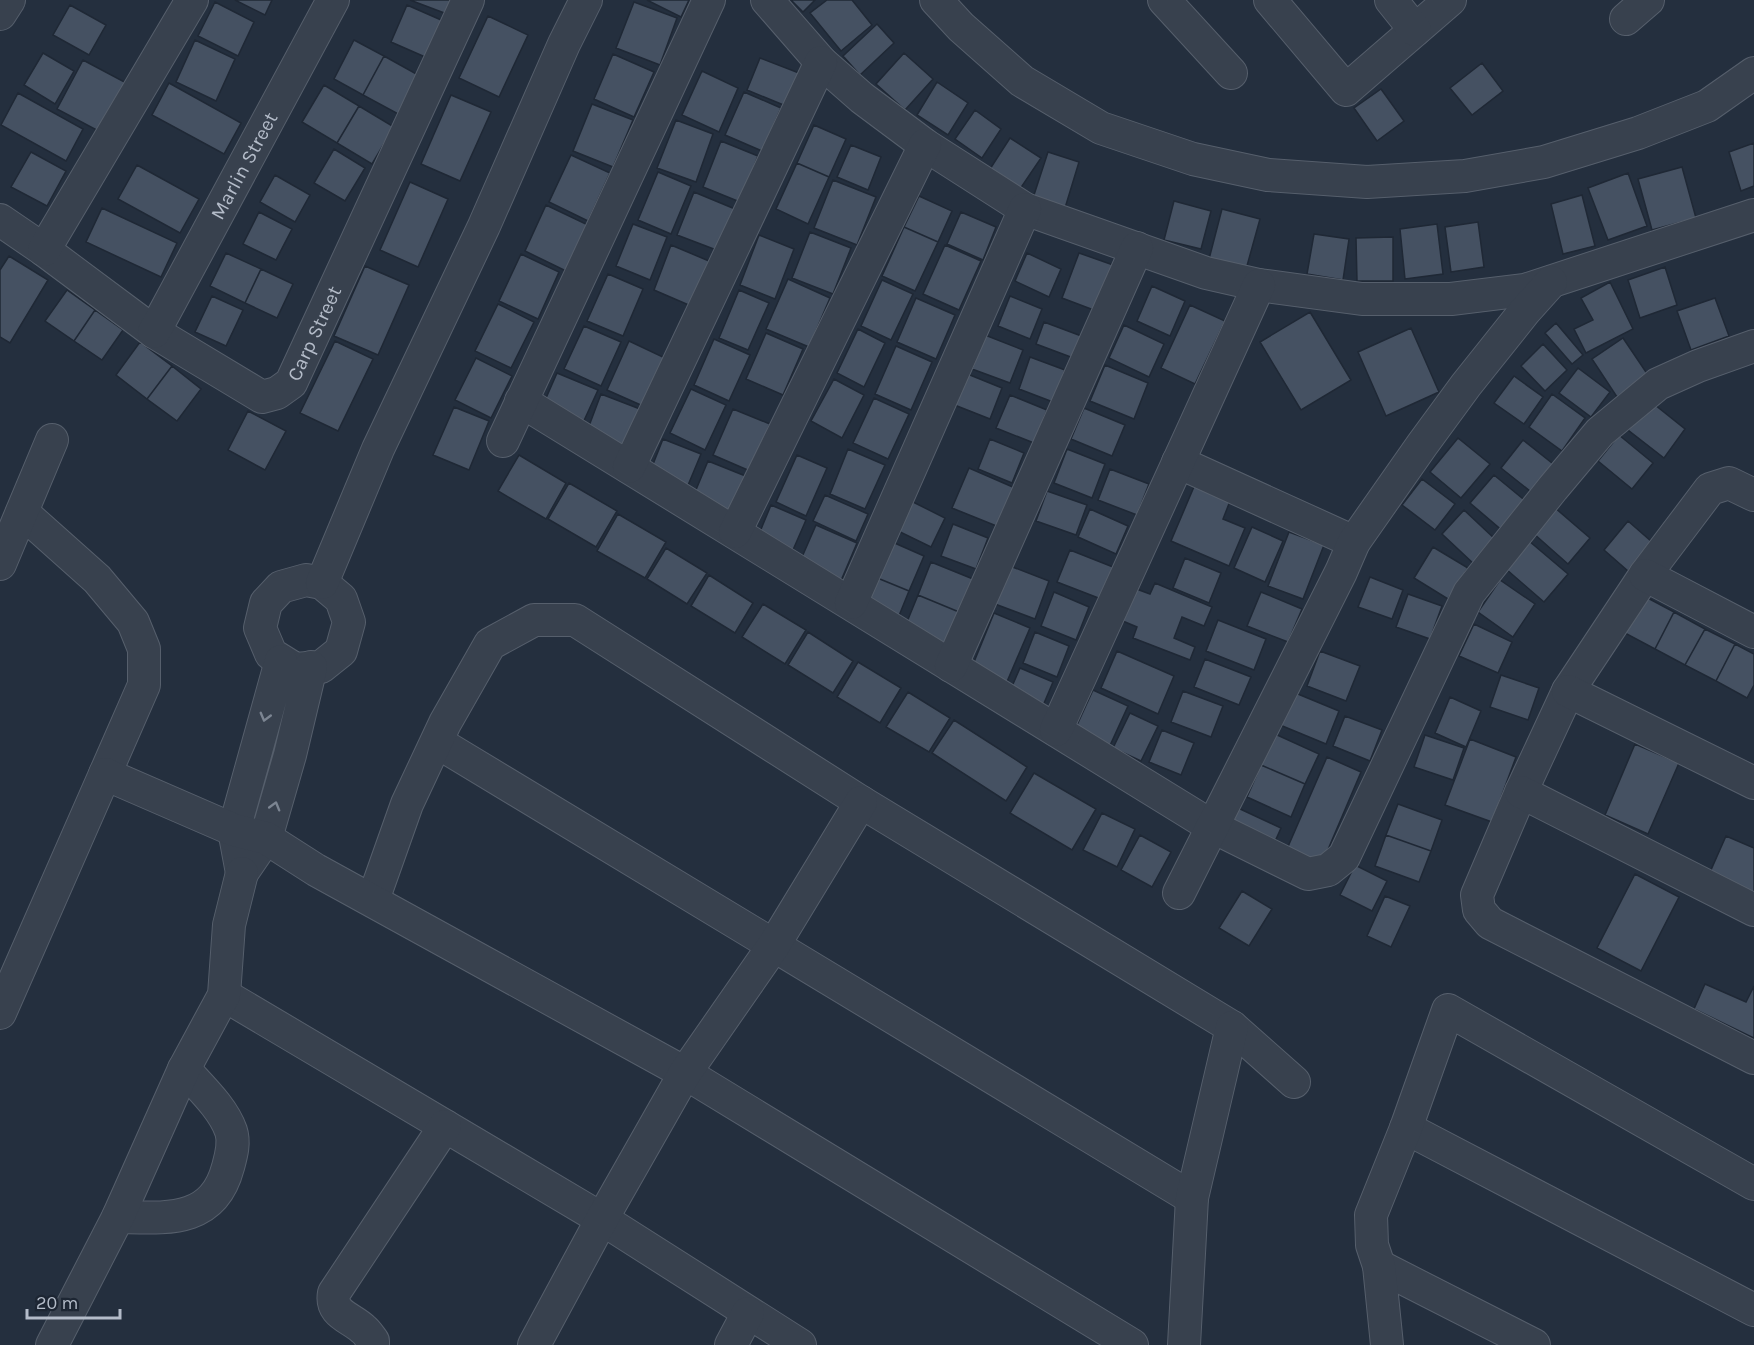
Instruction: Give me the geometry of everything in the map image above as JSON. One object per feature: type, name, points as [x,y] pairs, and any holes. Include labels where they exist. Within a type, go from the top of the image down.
[{"type":"street","points":[[0,14],[9,0]]},
{"type":"street","points":[[44,250],[192,0]]},
{"type":"street","name":"Marlin Street","points":[[154,332],[333,0]]},
{"type":"street","name":"Carp Street","points":[[0,220],[154,332],[262,397],[277,393],[291,383],[468,0]]},
{"type":"street","points":[[322,583],[378,449],[484,226],[564,44],[586,0]]},
{"type":"street","points":[[503,441],[709,0]]},
{"type":"street","points":[[767,0],[821,62],[862,98],[925,146],[1025,209],[1206,273],[1259,285],[1362,299],[1451,299],[1525,290],[1754,215]]},
{"type":"street","points":[[936,0],[961,27],[1022,81],[1101,128],[1193,159],[1268,175],[1367,182],[1465,176],[1544,162],[1638,133],[1707,106],[1754,73]]},
{"type":"street","points":[[1164,0],[1231,73]]},
{"type":"street","points":[[1270,0],[1346,90],[1450,0]]},
{"type":"street","points":[[1391,0],[1415,30]]},
{"type":"street","points":[[629,467],[821,62]]},
{"type":"street","points":[[735,532],[925,146]]},
{"type":"street","points":[[850,603],[1025,209]]},
{"type":"street","points":[[951,666],[1137,248]]},
{"type":"street","points":[[1179,893],[1354,542],[1466,385],[1551,282]]},
{"type":"street","points":[[1056,730],[1259,285]]},
{"type":"street","points":[[521,401],[1213,827],[1308,874],[1328,870],[1344,857],[1469,593],[1600,432],[1658,384],[1698,366],[1754,346]]},
{"type":"street","points":[[0,564],[52,440]]},
{"type":"street","points":[[1178,462],[1354,542]]},
{"type":"street","points":[[1754,495],[1730,483],[1710,489],[1646,575],[1568,691],[1477,895],[1479,910],[1490,923],[1754,1058]]},
{"type":"street","points":[[0,1013],[144,685],[144,649],[133,622],[97,579],[22,512]]},
{"type":"street","points":[[1646,575],[1754,632]]},
{"type":"street","points":[[306,580],[322,583],[341,599],[349,622],[341,651],[321,667],[295,669],[271,654],[260,628],[266,603],[281,587],[306,580]]},
{"type":"street","points":[[372,900],[407,804],[445,723],[490,644],[534,620],[575,620],[861,802],[1232,1027],[1294,1082]]},
{"type":"street","points":[[242,873],[234,831],[281,661]]},
{"type":"street","points":[[52,1345],[118,1217],[184,1069],[224,994],[229,925],[242,873],[266,838],[290,755],[311,667]]},
{"type":"street","points":[[1568,691],[1754,783]]},
{"type":"street","points":[[437,742],[1192,1198]]},
{"type":"street","points":[[105,774],[234,831],[266,838],[316,870],[685,1073],[1132,1345]]},
{"type":"street","points":[[1521,792],[1754,910]]},
{"type":"street","points":[[534,1345],[685,1073],[774,945],[861,802]]},
{"type":"street","points":[[224,994],[602,1219],[800,1345]]},
{"type":"street","points":[[1387,1345],[1378,1266],[1372,1245],[1371,1215],[1406,1128],[1448,1010],[1754,1184]]},
{"type":"street","points":[[1184,1345],[1192,1198],[1232,1027]]},
{"type":"street","points":[[118,1217],[167,1218],[184,1215],[200,1209],[216,1194],[225,1178],[232,1150],[232,1132],[224,1116],[184,1069]]},
{"type":"street","points":[[373,1345],[373,1341],[364,1330],[336,1310],[332,1302],[334,1293],[445,1126]]},
{"type":"street","points":[[1406,1128],[1754,1310]]},
{"type":"street","points":[[1378,1266],[1534,1345]]},
{"type":"street","points":[[731,1345],[748,1313]]},
{"type":"building","points":[[235,0],[272,0],[265,15]]},
{"type":"building","points":[[410,0],[452,0],[447,14]]},
{"type":"building","points":[[647,0],[689,0],[681,17]]},
{"type":"building","points":[[791,0],[815,0],[803,12]]},
{"type":"building","points":[[827,0],[852,0],[872,25],[841,51],[810,13]]},
{"type":"building","points":[[215,2],[254,22],[238,56],[198,36]]},
{"type":"building","points":[[634,2],[677,18],[660,65],[616,48]]},
{"type":"building","points":[[70,5],[106,25],[89,55],[53,35]]},
{"type":"building","points":[[407,5],[448,23],[432,60],[391,42]]},
{"type":"building","points":[[488,16],[528,35],[499,97],[459,78]]},
{"type":"building","points":[[877,24],[894,43],[860,75],[843,56]]},
{"type":"building","points":[[195,40],[235,59],[216,101],[176,82]]},
{"type":"building","points":[[354,40],[384,56],[363,95],[334,79]]},
{"type":"building","points":[[43,53],[74,71],[55,104],[24,85]]},
{"type":"building","points":[[904,53],[933,79],[905,110],[876,84]]},
{"type":"building","points":[[613,54],[654,72],[634,117],[594,99]]},
{"type":"building","points":[[384,56],[420,76],[400,115],[363,95]]},
{"type":"building","points":[[760,58],[799,73],[786,106],[747,90]]},
{"type":"building","points":[[83,60],[132,86],[106,135],[57,109]]},
{"type":"building","points":[[1482,63],[1503,91],[1472,115],[1450,88]]},
{"type":"building","points":[[702,71],[738,88],[719,132],[682,115]]},
{"type":"building","points":[[937,82],[968,103],[948,135],[917,115]]},
{"type":"building","points":[[169,83],[241,123],[224,154],[152,115]]},
{"type":"building","points":[[324,85],[359,106],[337,143],[302,122]]},
{"type":"building","points":[[1381,89],[1404,121],[1377,141],[1354,108]]},
{"type":"building","points":[[744,92],[781,108],[762,151],[725,135]]},
{"type":"building","points":[[18,93],[83,129],[66,161],[1,125]]},
{"type":"building","points":[[451,95],[491,112],[460,181],[421,164]]},
{"type":"building","points":[[592,104],[633,120],[613,167],[573,151]]},
{"type":"building","points":[[359,106],[394,127],[372,164],[337,143]]},
{"type":"building","points":[[975,110],[1001,129],[982,158],[955,139]]},
{"type":"building","points":[[676,120],[713,134],[696,182],[657,168]]},
{"type":"building","points":[[814,125],[846,139],[829,177],[797,163]]},
{"type":"building","points":[[1010,138],[1041,158],[1020,189],[990,169]]},
{"type":"building","points":[[721,141],[758,156],[740,202],[703,187]]},
{"type":"building","points":[[1754,143],[1754,186],[1741,191],[1729,152]]},
{"type":"building","points":[[851,145],[881,157],[868,190],[837,177]]},
{"type":"building","points":[[334,149],[365,168],[345,201],[314,183]]},
{"type":"building","points":[[31,152],[66,171],[47,206],[11,187]]},
{"type":"building","points":[[1048,152],[1079,162],[1065,208],[1033,198]]},
{"type":"building","points":[[571,155],[610,173],[588,221],[549,202]]},
{"type":"building","points":[[797,163],[829,177],[808,224],[776,209]]},
{"type":"building","points":[[137,165],[199,199],[180,233],[118,199]]},
{"type":"building","points":[[1682,167],[1696,218],[1652,230],[1638,179]]},
{"type":"building","points":[[658,172],[691,186],[671,234],[638,220]]},
{"type":"building","points":[[1628,173],[1647,226],[1608,240],[1588,188]]},
{"type":"building","points":[[275,175],[310,195],[295,222],[260,202]]},
{"type":"building","points":[[833,180],[876,197],[857,245],[814,228]]},
{"type":"building","points":[[410,182],[448,199],[418,267],[380,250]]},
{"type":"building","points":[[694,192],[735,209],[719,251],[677,235]]},
{"type":"building","points":[[1582,195],[1595,246],[1563,254],[1551,204]]},
{"type":"building","points":[[919,196],[952,211],[938,242],[904,227]]},
{"type":"building","points":[[1174,201],[1211,211],[1201,249],[1164,240]]},
{"type":"building","points":[[546,205],[588,225],[566,271],[525,251]]},
{"type":"building","points":[[102,208],[177,243],[161,277],[86,242]]},
{"type":"building","points":[[1222,209],[1260,219],[1245,273],[1208,263]]},
{"type":"building","points":[[259,212],[292,229],[276,260],[243,244]]},
{"type":"building","points":[[961,212],[996,227],[983,260],[947,244]]},
{"type":"building","points":[[1478,222],[1484,267],[1451,272],[1445,227]]},
{"type":"building","points":[[633,224],[667,237],[650,280],[616,266]]},
{"type":"building","points":[[1437,224],[1443,274],[1405,279],[1400,229]]},
{"type":"building","points":[[904,227],[938,242],[915,291],[882,276]]},
{"type":"building","points":[[810,232],[851,248],[833,294],[792,278]]},
{"type":"building","points":[[1314,234],[1349,239],[1343,280],[1307,274]]},
{"type":"building","points":[[759,235],[794,249],[775,299],[740,285]]},
{"type":"building","points":[[1393,237],[1393,281],[1357,281],[1356,238]]},
{"type":"building","points":[[671,245],[709,261],[691,306],[654,290]]},
{"type":"building","points":[[945,245],[981,261],[959,310],[923,294]]},
{"type":"building","points":[[226,253],[261,269],[245,303],[210,286]]},
{"type":"building","points":[[1027,253],[1061,269],[1049,297],[1015,281]]},
{"type":"building","points":[[1079,253],[1116,266],[1099,312],[1062,298]]},
{"type":"building","points":[[521,254],[559,272],[538,319],[499,301]]},
{"type":"building","points":[[9,256],[48,280],[10,343],[0,337],[0,270]]},
{"type":"building","points":[[365,266],[409,285],[378,355],[334,336]]},
{"type":"building","points":[[1665,267],[1677,305],[1640,318],[1628,280]]},
{"type":"building","points":[[261,269],[293,284],[277,318],[245,303]]},
{"type":"building","points":[[608,274],[643,289],[623,336],[587,321]]},
{"type":"building","points":[[788,279],[830,298],[809,347],[766,329]]},
{"type":"building","points":[[882,280],[913,294],[891,340],[861,326]]},
{"type":"building","points":[[1610,282],[1633,329],[1586,353],[1574,329],[1593,320],[1581,298]]},
{"type":"building","points":[[1152,286],[1185,301],[1170,336],[1137,321]]},
{"type":"building","points":[[67,290],[95,310],[74,341],[45,321]]},
{"type":"building","points":[[739,290],[769,303],[748,350],[719,338]]},
{"type":"building","points":[[212,296],[243,310],[226,346],[195,332]]},
{"type":"building","points":[[1010,296],[1042,309],[1030,339],[998,326]]},
{"type":"building","points":[[916,298],[955,315],[936,359],[897,342]]},
{"type":"building","points":[[1715,298],[1729,336],[1691,350],[1677,311]]},
{"type":"building","points":[[498,304],[534,322],[511,368],[475,351]]},
{"type":"building","points":[[1190,305],[1225,321],[1195,384],[1161,368]]},
{"type":"building","points":[[95,310],[123,330],[102,360],[74,341]]},
{"type":"building","points":[[1310,312],[1351,380],[1301,410],[1260,342]]},
{"type":"building","points":[[1044,322],[1084,337],[1076,359],[1036,344]]},
{"type":"building","points":[[1556,323],[1583,355],[1572,364],[1545,333]]},
{"type":"building","points":[[1124,325],[1164,344],[1149,377],[1109,358]]},
{"type":"building","points":[[584,326],[621,342],[601,386],[564,369]]},
{"type":"building","points":[[1411,328],[1439,392],[1386,416],[1358,352]]},
{"type":"building","points":[[858,329],[885,343],[864,387],[837,373]]},
{"type":"building","points":[[766,333],[803,349],[783,395],[746,379]]},
{"type":"building","points":[[985,335],[1023,350],[1010,383],[972,369]]},
{"type":"building","points":[[1623,338],[1648,375],[1617,397],[1592,359]]},
{"type":"building","points":[[714,339],[750,355],[729,401],[694,385]]},
{"type":"building","points":[[335,341],[373,359],[338,431],[300,413]]},
{"type":"building","points":[[629,341],[665,358],[643,406],[607,390]]},
{"type":"building","points":[[140,342],[172,366],[147,399],[116,375]]},
{"type":"building","points":[[1543,344],[1567,370],[1545,391],[1521,366]]},
{"type":"building","points":[[896,346],[932,362],[911,410],[875,394]]},
{"type":"building","points":[[1030,357],[1065,370],[1053,402],[1019,389]]},
{"type":"building","points":[[476,358],[512,376],[491,418],[455,400]]},
{"type":"building","points":[[1105,365],[1148,383],[1134,419],[1090,401]]},
{"type":"building","points":[[172,366],[201,389],[177,421],[147,399]]},
{"type":"building","points":[[1578,368],[1610,392],[1591,417],[1559,393]]},
{"type":"building","points":[[557,373],[598,390],[576,438],[536,421]]},
{"type":"building","points":[[965,373],[1002,388],[990,419],[952,404]]},
{"type":"building","points":[[1514,376],[1543,397],[1524,424],[1494,403]]},
{"type":"building","points":[[834,379],[864,395],[842,438],[811,421]]},
{"type":"building","points":[[691,389],[726,405],[705,450],[670,433]]},
{"type":"building","points":[[601,394],[640,409],[621,457],[583,442]]},
{"type":"building","points":[[1552,394],[1585,418],[1562,451],[1529,427]]},
{"type":"building","points":[[1010,395],[1047,410],[1034,443],[996,428]]},
{"type":"building","points":[[874,398],[909,414],[888,459],[853,443]]},
{"type":"building","points":[[1650,401],[1685,429],[1664,458],[1628,430]]},
{"type":"building","points":[[454,407],[489,421],[469,470],[433,455]]},
{"type":"building","points":[[1084,408],[1125,425],[1112,456],[1071,439]]},
{"type":"building","points":[[733,409],[770,424],[750,471],[713,455]]},
{"type":"building","points":[[248,411],[286,431],[265,470],[228,450]]},
{"type":"building","points":[[1619,435],[1653,463],[1632,489],[1598,461]]},
{"type":"building","points":[[1458,438],[1490,464],[1461,498],[1430,472]]},
{"type":"building","points":[[663,439],[701,454],[681,502],[644,487]]},
{"type":"building","points":[[990,439],[1024,453],[1012,483],[978,469]]},
{"type":"building","points":[[1523,440],[1557,467],[1535,495],[1501,468]]},
{"type":"building","points":[[848,449],[885,465],[865,509],[830,494]]},
{"type":"building","points":[[1067,449],[1105,464],[1092,498],[1054,483]]},
{"type":"building","points":[[519,455],[566,483],[546,519],[498,491]]},
{"type":"building","points":[[797,455],[827,468],[806,516],[776,502]]},
{"type":"building","points":[[708,461],[748,477],[728,525],[688,509]]},
{"type":"building","points":[[969,468],[1015,488],[999,527],[952,508]]},
{"type":"building","points":[[1110,469],[1149,484],[1137,515],[1098,500]]},
{"type":"building","points":[[1494,475],[1528,503],[1504,532],[1470,503]]},
{"type":"building","points":[[1422,479],[1455,504],[1435,530],[1402,505]]},
{"type":"building","points":[[1196,482],[1232,496],[1223,519],[1245,528],[1229,566],[1171,541]]},
{"type":"building","points":[[569,483],[617,511],[596,547],[548,519]]},
{"type":"building","points":[[1047,491],[1087,505],[1076,535],[1036,521]]},
{"type":"building","points":[[825,495],[868,514],[856,541],[813,521]]},
{"type":"building","points":[[911,501],[945,518],[931,547],[896,530]]},
{"type":"building","points":[[771,505],[806,520],[786,566],[752,551]]},
{"type":"building","points":[[1554,507],[1590,538],[1568,564],[1533,533]]},
{"type":"building","points":[[1090,509],[1128,526],[1116,554],[1078,537]]},
{"type":"building","points":[[1464,510],[1497,541],[1475,565],[1442,534]]},
{"type":"building","points":[[618,514],[666,542],[645,578],[597,551]]},
{"type":"building","points":[[1628,521],[1652,542],[1628,571],[1604,550]]},
{"type":"building","points":[[953,524],[988,538],[976,569],[941,556]]},
{"type":"building","points":[[816,525],[857,543],[837,590],[795,573]]},
{"type":"building","points":[[1252,527],[1283,541],[1265,582],[1234,568]]},
{"type":"building","points":[[1289,532],[1324,545],[1303,599],[1268,586]]},
{"type":"building","points":[[890,541],[924,556],[909,591],[875,577]]},
{"type":"building","points":[[1529,541],[1568,574],[1544,602],[1506,569]]},
{"type":"building","points":[[1433,547],[1468,568],[1448,599],[1414,578]]},
{"type":"building","points":[[666,548],[707,573],[687,604],[647,579]]},
{"type":"building","points":[[1070,550],[1113,567],[1101,599],[1057,582]]},
{"type":"building","points":[[1185,558],[1221,573],[1209,603],[1173,588]]},
{"type":"building","points":[[931,562],[973,579],[959,612],[918,595]]},
{"type":"building","points":[[1010,566],[1049,581],[1035,619],[995,604]]},
{"type":"building","points":[[709,575],[753,603],[735,633],[691,606]]},
{"type":"building","points":[[875,577],[909,591],[894,628],[860,614]]},
{"type":"building","points":[[1370,577],[1403,590],[1392,619],[1358,607]]},
{"type":"building","points":[[1500,580],[1535,604],[1513,637],[1478,612]]},
{"type":"building","points":[[1155,583],[1212,607],[1204,626],[1182,617],[1174,638],[1195,647],[1190,660],[1133,638],[1137,627],[1118,619],[1131,587],[1150,594]]},
{"type":"building","points":[[1054,592],[1089,607],[1076,640],[1041,626]]},
{"type":"building","points":[[1261,592],[1302,609],[1288,642],[1247,626]]},
{"type":"building","points":[[1408,594],[1442,606],[1430,639],[1396,627]]},
{"type":"building","points":[[918,595],[959,612],[941,656],[900,639]]},
{"type":"building","points":[[1642,595],[1674,612],[1655,649],[1623,632]]},
{"type":"building","points":[[763,604],[806,630],[785,664],[742,637]]},
{"type":"building","points":[[1674,612],[1705,629],[1685,665],[1655,649]]},
{"type":"building","points":[[994,613],[1030,628],[1000,698],[965,684]]},
{"type":"building","points":[[1218,620],[1266,639],[1254,670],[1206,651]]},
{"type":"building","points":[[1474,624],[1512,642],[1498,673],[1459,656]]},
{"type":"building","points":[[1705,629],[1735,644],[1716,681],[1685,665]]},
{"type":"building","points":[[808,632],[853,661],[833,693],[788,665]]},
{"type":"building","points":[[1035,632],[1069,646],[1057,677],[1023,663]]},
{"type":"building","points":[[1735,644],[1754,654],[1754,685],[1747,698],[1716,681]]},
{"type":"building","points":[[1117,651],[1174,676],[1158,714],[1101,688]]},
{"type":"building","points":[[1320,651],[1360,666],[1346,701],[1307,686]]},
{"type":"building","points":[[1205,659],[1251,677],[1239,705],[1194,687]]},
{"type":"building","points":[[858,662],[901,688],[880,723],[837,697]]},
{"type":"building","points":[[1020,668],[1053,682],[1039,715],[1006,700]]},
{"type":"building","points":[[1501,675],[1539,688],[1528,720],[1490,707]]},
{"type":"building","points":[[1093,690],[1128,706],[1107,752],[1072,736]]},
{"type":"building","points":[[1183,691],[1223,706],[1211,737],[1171,722]]},
{"type":"building","points":[[908,692],[950,718],[929,752],[886,727]]},
{"type":"building","points":[[1293,692],[1339,711],[1326,744],[1280,725]]},
{"type":"building","points":[[1450,697],[1481,711],[1466,747],[1435,733]]},
{"type":"building","points":[[1130,713],[1158,726],[1141,761],[1113,748]]},
{"type":"building","points":[[1345,716],[1382,730],[1370,761],[1333,746]]},
{"type":"building","points":[[954,720],[1027,767],[1006,801],[932,753]]},
{"type":"building","points":[[1162,730],[1194,743],[1181,775],[1149,762]]},
{"type":"building","points":[[1275,734],[1319,754],[1305,784],[1261,765]]},
{"type":"building","points":[[1425,735],[1464,748],[1453,780],[1414,767]]},
{"type":"building","points":[[1470,739],[1516,757],[1492,822],[1445,805]]},
{"type":"building","points":[[1635,744],[1679,763],[1648,834],[1605,815]]},
{"type":"building","points":[[1327,757],[1361,772],[1315,880],[1280,865]]},
{"type":"building","points":[[1261,765],[1305,784],[1291,817],[1247,797]]},
{"type":"building","points":[[1034,773],[1096,809],[1072,850],[1010,813]]},
{"type":"building","points":[[1398,804],[1442,820],[1431,851],[1386,835]]},
{"type":"building","points":[[1238,808],[1281,828],[1264,866],[1220,847]]},
{"type":"building","points":[[1102,813],[1135,829],[1117,867],[1083,850]]},
{"type":"building","points":[[1140,835],[1171,852],[1152,887],[1121,870]]},
{"type":"building","points":[[1386,835],[1431,851],[1419,882],[1375,866]]},
{"type":"building","points":[[1726,836],[1754,848],[1754,901],[1707,879]]},
{"type":"building","points":[[1355,865],[1387,881],[1372,911],[1340,895]]},
{"type":"building","points":[[1635,874],[1679,897],[1641,971],[1597,948]]},
{"type":"building","points":[[1242,891],[1272,909],[1249,946],[1219,928]]},
{"type":"building","points":[[1385,896],[1410,906],[1391,947],[1367,936]]},
{"type":"building","points":[[1705,984],[1746,1002],[1754,986],[1754,1038],[1694,1009]]}]
